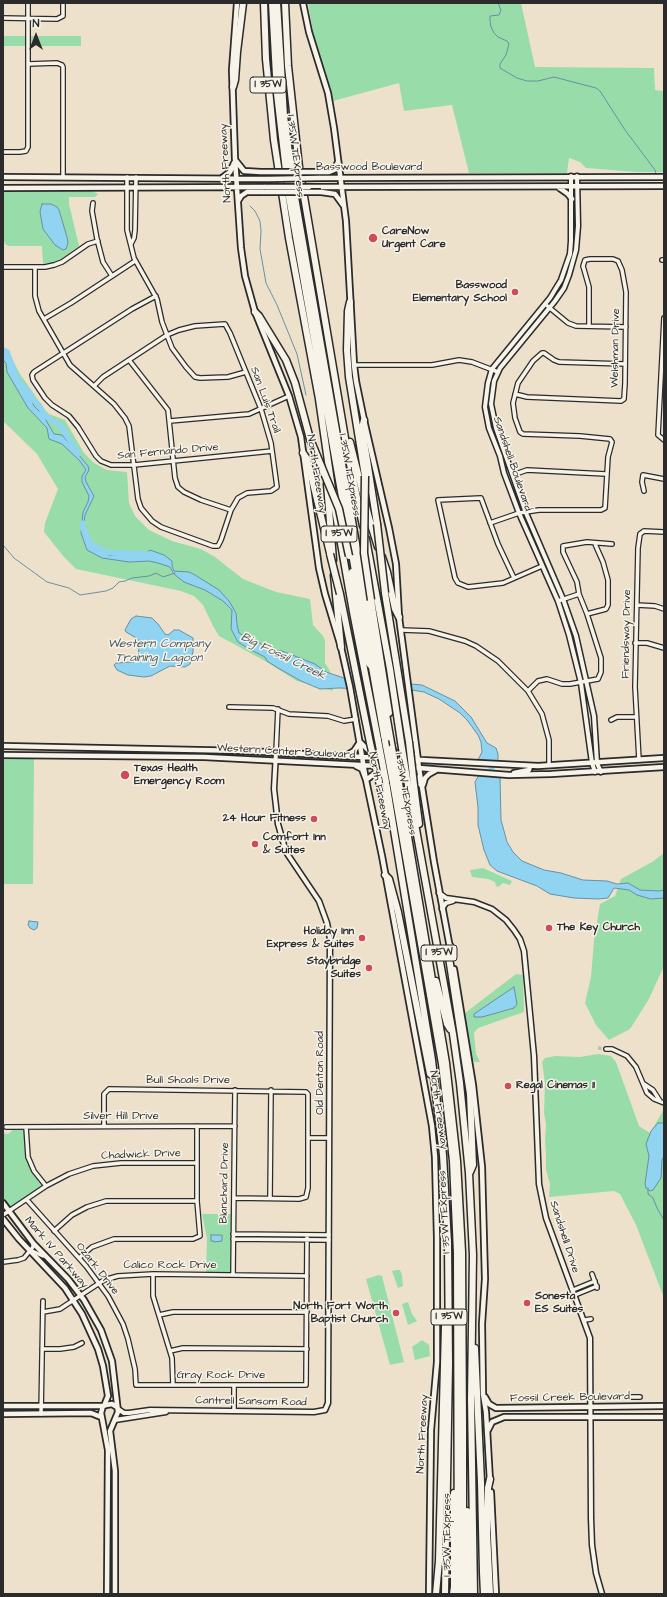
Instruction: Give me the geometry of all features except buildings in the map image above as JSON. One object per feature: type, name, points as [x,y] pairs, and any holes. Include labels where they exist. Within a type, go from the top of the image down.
[{"type":"highway","points":[[232,87],[235,80],[243,3]]},
{"type":"highway","name":"North Freeway","points":[[264,3],[266,59],[275,147],[289,238],[319,398],[334,502],[378,740],[382,782],[395,837],[431,1053],[441,1132],[447,1212],[449,1364],[445,1594]]},
{"type":"highway","name":"I 35W TEXpress","points":[[272,3],[277,88],[290,204],[378,668]]},
{"type":"highway","name":"I 35W TEXpress","points":[[277,3],[284,116],[295,197],[383,701],[393,741],[392,748],[396,783],[439,1049],[450,1131],[457,1253],[458,1594]]},
{"type":"highway","name":"I 35W","points":[[285,3],[289,74],[299,166],[347,450],[394,668],[395,702],[401,742],[411,785],[453,1034],[460,1083],[469,1173],[473,1255],[472,1305]]},
{"type":"highway","points":[[350,302],[348,311],[347,350],[349,377],[365,476],[364,553],[371,600],[378,668]]},
{"type":"highway","points":[[255,312],[263,322],[286,360],[295,383],[310,439],[339,509],[349,556],[366,657],[368,663],[378,668]]},
{"type":"highway","points":[[334,372],[337,379],[344,420],[369,518],[388,572],[395,609],[399,617]]},
{"type":"highway","points":[[319,398],[318,407],[332,535],[334,592],[341,647]]},
{"type":"highway","points":[[364,420],[362,428],[377,524],[394,668],[409,742],[411,785]]},
{"type":"highway","points":[[304,453],[307,459],[340,594],[370,743],[382,782]]},
{"type":"highway","name":"I 35W TEXpress","points":[[383,701],[385,741],[396,783],[423,920],[446,1063],[456,1153],[462,1252],[463,1594]]},
{"type":"highway","points":[[385,875],[389,879],[398,912],[430,1072],[438,1128],[441,1132]]},
{"type":"highway","points":[[423,920],[447,1024],[453,1034]]},
{"type":"highway","points":[[450,946],[448,951],[470,1100],[473,1165],[469,1173]]},
{"type":"highway","points":[[439,1594],[446,1283],[448,1271]]},
{"type":"highway","points":[[472,1305],[475,1312],[476,1378],[481,1482],[482,1572],[484,1594]]},
{"type":"highway","points":[[472,1305],[471,1398],[474,1594]]},
{"type":"highway","points":[[463,1446],[465,1454],[468,1594]]},
{"type":"highway","points":[[453,1594],[453,1509],[455,1455],[457,1450]]},
{"type":"highway","points":[[490,1479],[488,1488],[487,1533],[490,1594]]},
{"type":"highway","points":[[436,1594],[439,1572]]},
{"type":"main road","name":"North Freeway","points":[[237,3],[232,87],[235,159],[244,276],[255,312],[289,396],[297,421],[304,453],[319,568],[331,617],[341,647],[352,698],[366,780],[428,1101],[435,1157],[437,1238],[437,1362],[431,1443],[428,1594]]},
{"type":"main road","points":[[303,3],[309,32],[328,93],[339,161],[344,206],[354,365],[364,420],[392,546],[398,582],[399,617],[416,736],[419,768],[432,854],[450,946],[473,1085],[482,1167],[485,1279],[482,1324],[483,1394],[487,1432],[496,1594]]},
{"type":"main road","points":[[235,159],[244,171],[261,172],[329,172],[334,170],[339,161]]},
{"type":"main road","points":[[221,178],[230,172],[235,159]]},
{"type":"main road","name":"Basswood Boulevard","points":[[3,177],[269,179],[341,177],[664,177]]},
{"type":"main road","points":[[501,177],[501,186]]},
{"type":"main road","points":[[557,186],[572,198]]},
{"type":"main road","name":"Basswood Boulevard","points":[[3,188],[237,187],[264,190],[321,190],[342,187],[664,186]]},
{"type":"main road","points":[[238,201],[241,196],[247,192],[264,190]]},
{"type":"main road","points":[[321,190],[335,194],[344,206]]},
{"type":"main road","points":[[346,756],[354,752],[360,742],[371,751],[404,754],[410,752],[414,748],[416,736]]},
{"type":"main road","name":"Western Center Boulevard","points":[[3,746],[276,752],[530,766],[664,758]]},
{"type":"main road","points":[[38,755],[46,747]]},
{"type":"main road","points":[[133,748],[133,756]]},
{"type":"main road","points":[[206,750],[206,758]]},
{"type":"main road","name":"Western Center Boulevard","points":[[3,755],[206,758],[419,768],[509,775],[601,772],[664,767]]},
{"type":"main road","points":[[352,765],[362,769],[366,780],[378,773],[410,774],[416,777],[422,787]]},
{"type":"main road","points":[[509,775],[529,770],[530,766]]},
{"type":"main road","points":[[422,787],[425,778],[436,770]]},
{"type":"main road","name":"Mark IV Parkway","points":[[3,1203],[8,1212],[33,1243],[81,1296],[97,1322],[106,1343],[113,1367],[118,1408]]},
{"type":"main road","name":"Mark IV Parkway","points":[[3,1219],[74,1300],[90,1329],[103,1366],[108,1396],[104,1406]]},
{"type":"main road","name":"Fossil Creek Boulevard","points":[[483,1394],[487,1402],[496,1408],[664,1406]]},
{"type":"main road","points":[[3,1406],[104,1406],[112,1404],[118,1408],[118,1415],[110,1431],[114,1459],[115,1594]]},
{"type":"main road","points":[[104,1406],[101,1411],[101,1418],[108,1450],[107,1594]]},
{"type":"main road","points":[[3,1414],[91,1412],[107,1421],[115,1421]]},
{"type":"main road","name":"Fossil Creek Boulevard","points":[[487,1432],[492,1422],[499,1418],[664,1417]]},
{"type":"main road","points":[[107,1535],[115,1536]]},
{"type":"street","points":[[3,152],[26,151],[28,147],[28,3]]},
{"type":"street","points":[[3,18],[61,18],[63,16],[63,3]]},
{"type":"street","points":[[28,64],[57,64],[62,65],[63,67],[63,177]]},
{"type":"street","name":"Sandshell Boulevard","points":[[572,176],[572,226],[570,254],[561,280],[545,304],[492,369],[485,396],[486,417],[527,534],[558,601],[594,716],[597,763],[601,772]]},
{"type":"street","name":"Sandshell Boulevard","points":[[577,176],[578,226],[576,250],[564,288],[550,308],[498,372],[492,392],[491,404],[492,416],[526,513],[563,599],[576,636],[592,763],[595,772]]},
{"type":"street","points":[[127,177],[128,236],[135,261],[156,296],[162,322],[178,357],[195,377],[222,377],[246,372]]},
{"type":"street","points":[[131,244],[134,236],[135,225],[136,177]]},
{"type":"street","points":[[93,203],[92,211],[103,262],[112,276]]},
{"type":"street","points":[[127,225],[135,225]]},
{"type":"street","points":[[128,236],[134,236]]},
{"type":"street","points":[[3,267],[35,267],[54,265],[62,262],[88,244],[98,241]]},
{"type":"street","name":"Welshman Drive","points":[[515,394],[527,397],[621,401],[624,399],[626,292],[622,270],[618,261],[613,259],[590,259],[586,260],[583,266],[589,287],[589,326]]},
{"type":"street","points":[[44,319],[135,261]]},
{"type":"street","points":[[35,267],[35,296],[39,311],[70,365],[114,404],[127,422],[129,426],[134,465]]},
{"type":"street","points":[[64,354],[156,296]]},
{"type":"street","points":[[545,304],[568,323],[576,326],[626,327]]},
{"type":"street","points":[[664,318],[658,435],[664,440]]},
{"type":"street","name":"San Luis Trail","points":[[134,465],[138,499],[141,508],[152,521],[161,527],[213,546],[218,546],[231,510],[238,498],[247,493],[271,491],[277,487],[271,443],[261,409],[225,324],[195,326],[167,335]]},
{"type":"street","points":[[94,386],[103,376],[167,335]]},
{"type":"street","points":[[490,523],[519,513],[555,509],[604,510],[608,457],[612,442],[610,439],[580,436],[523,434],[520,432],[515,418],[513,403],[518,383],[524,373],[542,353],[559,362],[625,364]]},
{"type":"street","name":"San Fernando Drive","points":[[64,354],[34,372],[32,375],[33,380],[45,398],[52,405],[69,416],[78,427],[96,456],[111,465],[134,465],[272,451]]},
{"type":"street","points":[[129,360],[168,410],[175,478],[178,487],[184,492],[207,502],[231,510]]},
{"type":"street","points":[[354,365],[432,364],[459,360],[472,362],[498,372]]},
{"type":"street","points":[[170,421],[249,414],[289,396]]},
{"type":"street","points":[[513,475],[527,470],[606,474]]},
{"type":"street","points":[[644,492],[642,482],[643,475],[664,479]]},
{"type":"street","points":[[514,578],[490,523],[481,498],[438,500],[455,578],[458,583],[468,587],[504,583],[542,566]]},
{"type":"street","name":"Friendsway Drive","points":[[639,760],[636,717],[635,643],[640,534],[644,531],[664,532]]},
{"type":"street","points":[[528,691],[538,681],[547,679],[566,684],[598,679],[601,672],[597,642],[577,582],[563,552],[563,546],[587,542],[595,544],[612,544]]},
{"type":"street","points":[[587,614],[606,609],[608,605],[608,580],[603,562],[595,544]]},
{"type":"street","points":[[558,601],[580,594]]},
{"type":"street","points":[[637,605],[655,606],[664,609]]},
{"type":"street","points":[[401,630],[429,631],[476,646],[498,660],[528,691],[545,723],[549,740],[549,766]]},
{"type":"street","points":[[635,643],[647,643],[664,648]]},
{"type":"street","points":[[229,707],[278,709],[289,714],[328,716],[344,721],[356,719]]},
{"type":"street","points":[[276,752],[278,709]]},
{"type":"street","points":[[611,720],[617,717],[636,717]]},
{"type":"street","name":"Old Denton Road","points":[[276,752],[276,812],[286,852],[319,901],[327,923],[330,939],[329,1396],[327,1408]]},
{"type":"street","name":"Sandshell Drive","points":[[439,892],[446,898],[474,902],[492,909],[514,930],[520,939],[524,951],[534,1056],[539,1184],[546,1218],[585,1320],[591,1345],[592,1545],[596,1573],[602,1594]]},
{"type":"street","points":[[442,910],[446,903],[455,900]]},
{"type":"street","points":[[606,1048],[627,1056],[636,1067],[644,1084],[653,1090],[662,1103]]},
{"type":"street","name":"Bull Shoals Drive","points":[[104,1126],[104,1094],[107,1089],[271,1090],[306,1092],[308,1094],[308,1138]]},
{"type":"street","name":"Blanchard Drive","points":[[233,1275],[235,1090]]},
{"type":"street","points":[[270,1198],[271,1090]]},
{"type":"street","points":[[79,1258],[92,1247],[114,1239],[193,1239],[200,1236],[197,1201],[198,1126]]},
{"type":"street","name":"Silver Hill Drive","points":[[6,1127],[235,1126]]},
{"type":"street","points":[[26,1127],[28,1157],[34,1171],[46,1186]]},
{"type":"street","points":[[234,1198],[299,1199],[306,1197],[308,1188],[308,1138],[329,1138]]},
{"type":"street","name":"Chadwick Drive","points":[[3,1215],[46,1186],[69,1174],[93,1166],[121,1163],[197,1163]]},
{"type":"street","name":"Ozark Drive","points":[[26,1200],[79,1258],[99,1283],[116,1310],[128,1339],[135,1369],[136,1384]]},
{"type":"street","points":[[54,1231],[72,1215],[87,1207],[106,1202],[197,1201]]},
{"type":"street","points":[[233,1234],[307,1235],[329,1238]]},
{"type":"street","points":[[170,1351],[183,1348],[307,1349],[307,1235]]},
{"type":"street","points":[[233,1239],[307,1240],[329,1238]]},
{"type":"street","points":[[3,1262],[24,1258],[33,1247],[33,1243]]},
{"type":"street","points":[[30,1250],[48,1258]]},
{"type":"street","points":[[153,1274],[153,1296],[172,1358],[173,1385]]},
{"type":"street","name":"Calico Rock Drive","points":[[43,1312],[60,1309],[99,1283],[118,1276],[153,1274],[308,1276]]},
{"type":"street","points":[[575,1295],[597,1287],[592,1274]]},
{"type":"street","points":[[573,1290],[595,1281]]},
{"type":"street","points":[[41,1414],[43,1301]]},
{"type":"street","points":[[158,1315],[173,1312],[307,1312]]},
{"type":"street","points":[[585,1320],[591,1319]]},
{"type":"street","points":[[42,1349],[74,1347],[82,1343]]},
{"type":"street","name":"Gray Rock Drive","points":[[136,1384],[306,1385],[307,1349]]},
{"type":"street","points":[[234,1385],[234,1411]]},
{"type":"street","points":[[631,1406],[629,1397],[639,1397],[637,1406]]},
{"type":"street","name":"Cantrell Sansom Road","points":[[118,1408],[124,1413],[129,1413],[150,1410],[314,1412],[327,1408]]},
{"type":"street","name":"Cantrell Sansom Road","points":[[115,1421],[174,1410]]},
{"type":"green space","points":[[308,3],[521,3],[535,67],[654,68],[655,90],[664,91],[664,172],[636,172],[586,168],[580,162],[569,158],[567,173],[469,173],[452,105],[404,111],[399,83],[333,101],[314,38]]},
{"type":"green space","points":[[3,36],[81,36],[81,46],[3,46]]},
{"type":"green space","points":[[3,191],[92,191],[98,194],[95,197],[69,197],[69,204],[79,246],[53,263],[43,264],[42,246],[9,246],[5,244],[3,237]]},
{"type":"green space","points":[[3,347],[7,349],[20,374],[46,411],[49,414],[65,420],[84,453],[94,463],[107,470],[127,472],[129,503],[135,516],[149,530],[172,541],[201,549],[215,557],[243,579],[276,592],[310,599],[313,625],[323,636],[325,641],[325,663],[330,671],[333,691],[297,681],[265,661],[219,636],[203,605],[194,596],[181,591],[76,569],[64,557],[44,532],[45,523],[58,489],[37,454],[3,421]]},
{"type":"green space","points":[[3,758],[34,758],[33,884],[3,884]]},
{"type":"green space","points":[[664,853],[664,966],[649,999],[630,1029],[609,1040],[596,1025],[585,1003],[591,977],[594,940],[600,904],[615,896],[621,879],[652,862]]},
{"type":"green space","points":[[483,868],[512,881],[510,885],[503,883],[498,887],[496,886],[495,882],[488,879],[472,877],[470,870]]},
{"type":"green space","points":[[516,974],[523,975],[524,1012],[478,1028],[474,1033],[476,1054],[480,1062],[475,1062],[472,1060],[465,1013]]},
{"type":"green space","points":[[598,1054],[611,1056],[616,1062],[639,1126],[650,1133],[664,1109],[664,1298],[636,1225],[620,1194],[614,1191],[549,1197],[550,1184],[546,1170],[546,1124],[544,1113],[545,1083],[542,1062],[545,1058],[555,1056],[580,1057]]},
{"type":"green space","points":[[24,1128],[27,1163],[43,1185],[9,1208],[3,1198],[3,1133],[7,1134],[13,1129]]},
{"type":"green space","points":[[202,1214],[231,1214],[231,1272],[206,1272],[207,1239]]},
{"type":"green space","points":[[400,1270],[402,1275],[403,1286],[398,1288],[392,1271]]},
{"type":"green space","points":[[379,1275],[382,1276],[404,1362],[390,1365],[366,1279]]},
{"type":"green space","points":[[408,1302],[412,1314],[417,1321],[408,1325],[402,1304]]},
{"type":"green space","points":[[422,1340],[429,1345],[430,1356],[415,1360],[412,1347]]},
{"type":"water","points":[[42,204],[51,204],[59,210],[67,237],[68,243],[66,249],[63,250],[55,245],[43,229],[40,212]]},
{"type":"water","points":[[3,352],[8,357],[17,381],[30,396],[34,406],[43,415],[54,434],[62,435],[88,466],[89,470],[85,477],[86,482],[94,496],[85,515],[84,535],[90,544],[99,551],[109,555],[146,553],[150,550],[164,555],[172,561],[174,571],[189,572],[219,590],[229,601],[236,613],[239,633],[273,650],[282,651],[315,664],[326,672],[344,678],[422,685],[455,701],[471,717],[487,743],[496,748],[498,761],[478,760],[482,752],[481,742],[478,735],[460,713],[439,699],[424,692],[412,690],[339,688],[320,689],[301,681],[267,661],[265,657],[238,642],[231,629],[232,610],[223,601],[205,590],[184,582],[174,574],[170,567],[149,561],[129,562],[102,558],[87,550],[81,533],[83,512],[89,496],[82,482],[82,476],[86,470],[80,461],[62,444],[49,439],[47,428],[28,408],[7,372],[6,363],[3,360]]},
{"type":"water","name":"Western Company Training Lagoon","points":[[136,616],[152,618],[165,634],[168,635],[174,630],[179,630],[193,638],[193,652],[190,664],[185,667],[170,666],[151,676],[144,677],[128,675],[117,670],[114,665],[116,663],[134,662],[137,660],[140,643],[138,639],[125,630],[131,619]]},
{"type":"water","points":[[479,775],[500,777],[501,820],[507,842],[513,852],[522,861],[544,870],[561,873],[583,880],[607,881],[617,884],[628,883],[640,890],[664,890],[664,898],[651,899],[637,895],[629,890],[614,888],[608,898],[574,898],[550,894],[537,886],[497,871],[490,865],[484,850],[478,825],[478,807],[475,782]]},
{"type":"water","points":[[29,921],[38,922],[37,928],[34,930],[30,928],[28,925]]},
{"type":"water","points":[[514,987],[517,1004],[514,1008],[482,1017],[474,1017],[474,1014]]},
{"type":"water","points":[[658,1123],[664,1123],[664,1156],[662,1160],[661,1178],[653,1190],[650,1191],[646,1188],[645,1184],[649,1156],[646,1144],[651,1131]]},
{"type":"water","points":[[211,1235],[222,1235],[222,1241],[211,1241]]},
{"type":"waterway","points":[[498,3],[501,10],[499,15],[490,16],[491,27],[498,37],[507,41],[509,44],[506,55],[500,64],[500,68],[517,78],[527,81],[538,81],[554,77],[596,88],[600,91],[625,130],[655,170],[656,174]]},
{"type":"waterway","points":[[250,206],[255,211],[260,221],[260,249],[266,283],[277,305],[297,354],[306,395]]},
{"type":"waterway","name":"Big Fossil Creek","points":[[3,350],[7,352],[18,381],[30,393],[32,399],[39,405],[45,416],[61,426],[78,454]]},
{"type":"waterway","name":"Big Fossil Creek","points":[[83,523],[82,526],[90,543],[105,552],[147,554]]},
{"type":"waterway","points":[[3,545],[14,558],[47,582],[69,588],[80,595],[106,591],[113,588],[119,582],[132,578],[149,576],[156,573],[163,577],[175,573]]},
{"type":"waterway","name":"Big Fossil Creek","points":[[490,759],[493,778]]},
{"type":"waterway","points":[[648,1188],[648,1194],[653,1198],[664,1220]]},
{"type":"tunnel","points":[[598,1048],[606,1049]]},
{"type":"place","name":"CareNow Urgent Care","points":[[373,238]]},
{"type":"place","name":"Basswood Elementary School","points":[[515,292]]},
{"type":"place","name":"Texas Health Emergency Room","points":[[125,775]]},
{"type":"place","name":"24 Hour Fitness","points":[[314,819]]},
{"type":"place","name":"Comfort Inn & Suites","points":[[255,844]]},
{"type":"place","name":"The Key Church","points":[[549,928]]},
{"type":"place","name":"Holiday Inn Express & Suites","points":[[362,938]]},
{"type":"place","name":"Staybridge Suites","points":[[369,968]]},
{"type":"place","name":"Regal Cinemas 11","points":[[508,1086]]},
{"type":"place","name":"Sonesta ES Suites","points":[[527,1303]]},
{"type":"place","name":"North Fort Worth Baptist Church","points":[[396,1313]]}]
